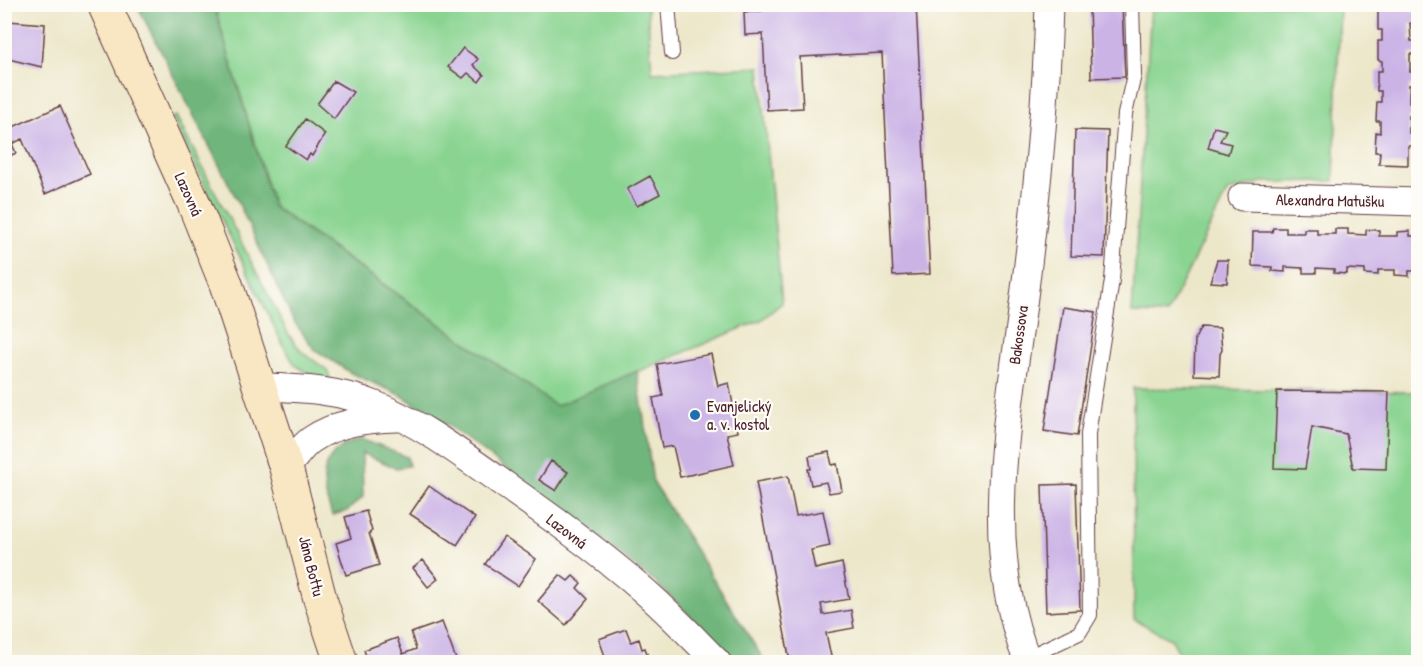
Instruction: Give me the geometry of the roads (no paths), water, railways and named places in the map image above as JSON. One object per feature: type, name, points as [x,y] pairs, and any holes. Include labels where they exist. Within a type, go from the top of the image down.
[{"type":"street","name":"Lazovná","points":[[104,4],[194,204],[226,284],[262,387],[286,468]]},
{"type":"street","name":"Bakossova","points":[[1027,660],[1013,616],[1006,578],[1003,468],[1009,395],[1034,204],[1049,4]]},
{"type":"street","name":"Alexandra Matušku","points":[[1242,197],[1419,202]]},
{"type":"street","name":"Lazovná","points":[[262,387],[303,388],[332,393],[376,405],[402,417],[466,458],[598,554],[643,590],[717,663]]},
{"type":"street","points":[[286,468],[310,440],[341,425],[364,420],[402,417]]},
{"type":"street","name":"Jána Bottu","points":[[286,468],[320,599],[341,663]]},
{"type":"lane","points":[[668,4],[672,53]]},
{"type":"lane","points":[[1027,660],[1079,633],[1090,615],[1088,434],[1112,280],[1125,114],[1134,75],[1132,4]]},
{"type":"place","name":"Evanjelický a. v. kostol","points":[[695,415]]}]
